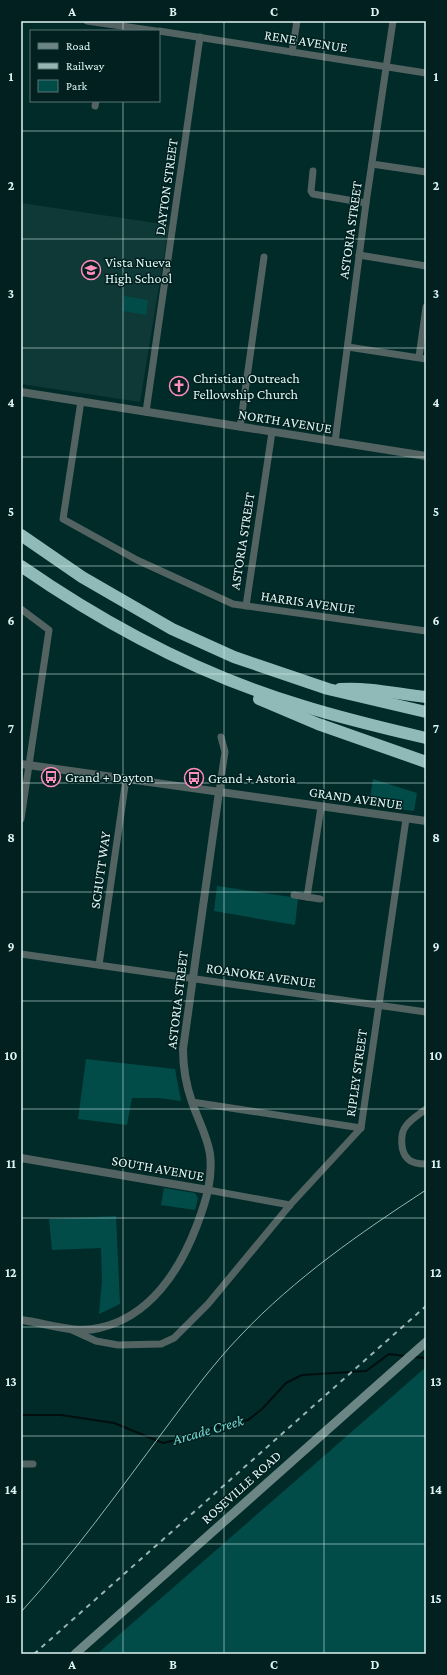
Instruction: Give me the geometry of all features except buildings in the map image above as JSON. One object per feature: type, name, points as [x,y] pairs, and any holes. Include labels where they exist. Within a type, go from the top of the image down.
[{"type":"highway","points":[[21,535],[82,576],[172,629],[234,657],[328,689],[426,712]]},
{"type":"highway","points":[[21,566],[121,629],[234,682],[298,705],[364,724],[426,738]]},
{"type":"highway","points":[[189,662],[224,683],[318,724],[426,762]]},
{"type":"highway","points":[[328,689],[358,688],[426,697]]},
{"type":"main road","name":"ROSEVILLE ROAD","points":[[75,1654],[426,1342]]},
{"type":"street","name":"RENE AVENUE","points":[[87,21],[108,28],[141,30]]},
{"type":"street","points":[[292,52],[297,21]]},
{"type":"street","name":"ASTORIA STREET","points":[[335,442],[366,203],[393,21]]},
{"type":"street","name":"RENE AVENUE","points":[[160,31],[426,73]]},
{"type":"street","name":"DAYTON STREET","points":[[146,412],[200,37]]},
{"type":"street","points":[[372,164],[426,172]]},
{"type":"street","points":[[313,171],[311,191],[314,194],[366,203]]},
{"type":"street","points":[[359,255],[426,266]]},
{"type":"street","points":[[240,427],[264,257]]},
{"type":"street","points":[[348,347],[423,358],[426,307]]},
{"type":"street","name":"NORTH AVENUE","points":[[21,392],[426,456]]},
{"type":"street","name":"HARRIS AVENUE","points":[[81,401],[63,519],[99,540],[175,579],[233,604],[426,631]]},
{"type":"street","name":"ASTORIA STREET","points":[[246,606],[272,432]]},
{"type":"street","points":[[21,609],[49,630],[25,765],[21,819]]},
{"type":"street","name":"ASTORIA STREET","points":[[21,1320],[67,1328],[90,1330],[109,1326],[136,1311],[160,1290],[174,1273],[189,1245],[208,1190],[211,1164],[210,1152],[204,1130],[187,1088],[183,1058],[185,1034],[225,752],[221,737]]},
{"type":"street","name":"GRAND AVENUE","points":[[25,765],[426,821]]},
{"type":"street","name":"SCHUTT WAY","points":[[99,965],[126,779]]},
{"type":"street","points":[[307,897],[321,806]]},
{"type":"street","name":"RIPLEY STREET","points":[[67,1328],[96,1340],[118,1345],[161,1344],[170,1341],[178,1335],[208,1304],[290,1204],[361,1128],[406,819]]},
{"type":"street","points":[[294,895],[320,899]]},
{"type":"street","name":"ROANOKE AVENUE","points":[[21,954],[426,1012]]},
{"type":"street","points":[[192,1102],[361,1128]]},
{"type":"street","points":[[426,1109],[406,1126],[401,1140],[408,1159],[419,1164],[426,1164]]},
{"type":"street","name":"SOUTH AVENUE","points":[[21,1158],[290,1204]]},
{"type":"street","points":[[21,1464],[33,1464]]},
{"type":"shaded area","name":"Vista Nueva High School","points":[[21,203],[169,225],[140,402],[21,384]]},
{"type":"green space","points":[[124,296],[148,300],[146,315],[122,311]]},
{"type":"green space","points":[[373,779],[417,793],[414,811],[369,805]]},
{"type":"green space","points":[[217,886],[298,898],[295,925],[214,911]]},
{"type":"green space","points":[[86,1059],[175,1069],[181,1101],[159,1098],[132,1098],[127,1125],[78,1119]]},
{"type":"green space","points":[[164,1188],[195,1193],[198,1198],[195,1210],[161,1205]]},
{"type":"green space","points":[[116,1216],[120,1304],[99,1314],[102,1281],[101,1248],[52,1250],[49,1219]]},
{"type":"green space","points":[[426,1367],[426,1654],[97,1654]]},
{"type":"waterway","name":"Arcade Creek","points":[[21,1415],[61,1415],[114,1423],[163,1443],[188,1437],[213,1428],[248,1420],[262,1409],[286,1383],[302,1375],[366,1371],[389,1354],[405,1356]]},
{"type":"waterway","name":"Arcade Creek","points":[[413,1357],[426,1358]]},
{"type":"tram line","points":[[21,1612],[59,1568],[202,1381],[241,1335],[283,1294],[306,1275],[329,1257],[426,1190]]},
{"type":"railway","points":[[34,1654],[426,1306]]},
{"type":"place","name":"Vista Nueva High School","points":[[91,270]]},
{"type":"place","name":"Christian Outreach Fellowship Church","points":[[179,386]]},
{"type":"place","name":"Grand + Dayton","points":[[51,777]]},
{"type":"place","name":"Grand + Astoria","points":[[194,778]]}]
